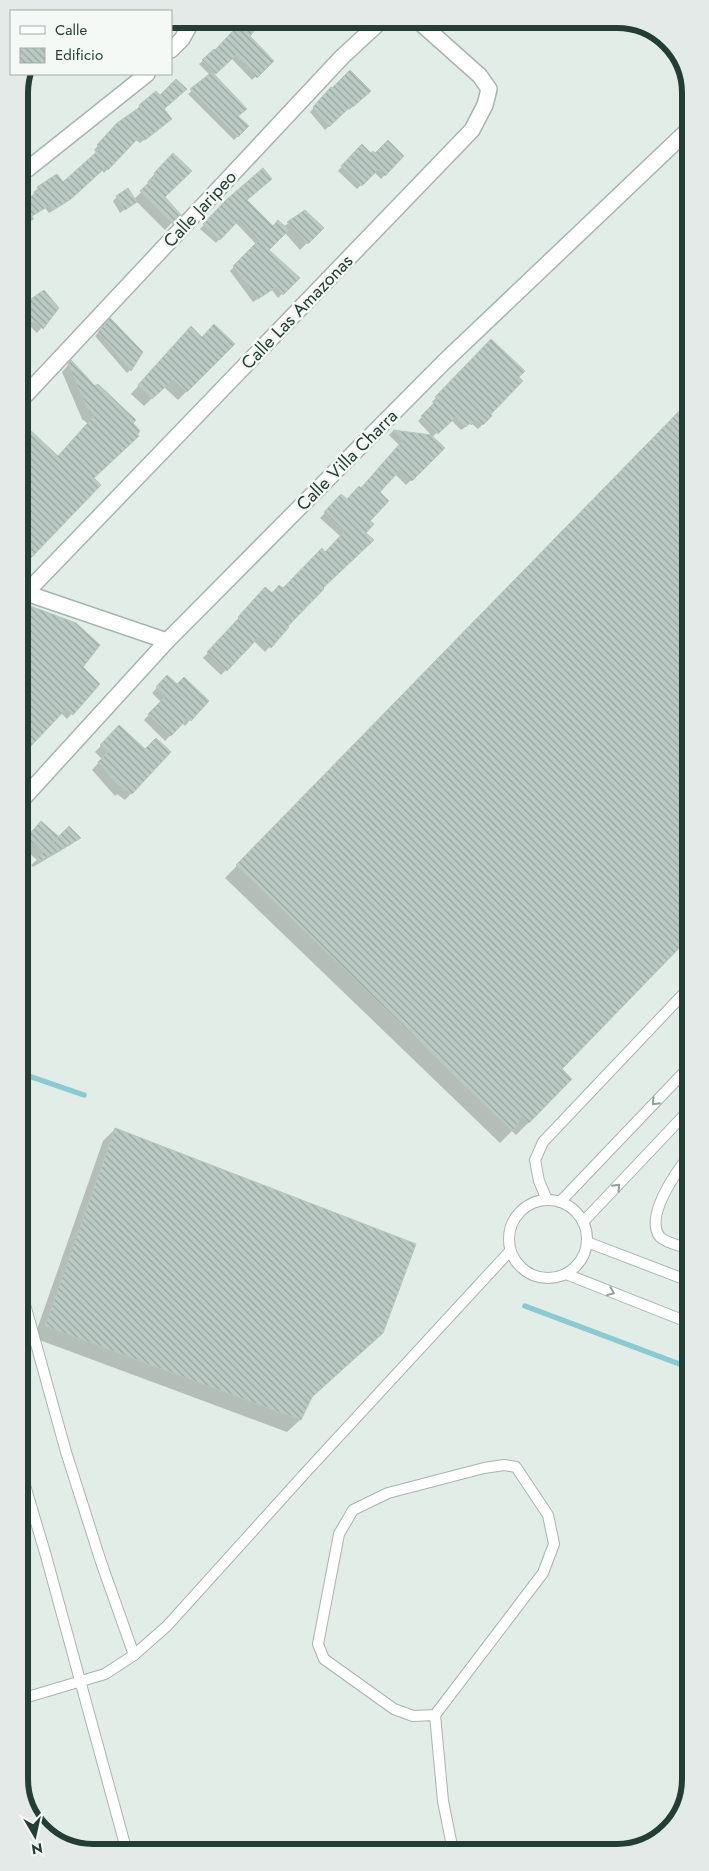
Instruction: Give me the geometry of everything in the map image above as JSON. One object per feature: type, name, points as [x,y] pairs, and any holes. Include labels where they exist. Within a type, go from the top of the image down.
[{"type":"street","points":[[172,49],[182,39],[188,28]]},
{"type":"street","name":"Calle Jaripeo","points":[[28,392],[342,57],[373,28]]},
{"type":"street","name":"Calle Las Amazonas","points":[[28,588],[472,130],[485,104],[488,89],[480,76],[426,28]]},
{"type":"street","points":[[28,169],[146,75]]},
{"type":"street","name":"Calle Villa Charra","points":[[28,793],[167,641],[444,362],[682,136]]},
{"type":"street","points":[[28,596],[167,641]]},
{"type":"lane","points":[[547,1200],[539,1182],[536,1160],[543,1142],[682,995]]},
{"type":"lane","points":[[560,1202],[682,1074]]},
{"type":"lane","points":[[583,1222],[682,1117]]},
{"type":"lane","points":[[682,1165],[661,1202],[655,1219],[655,1229],[662,1239],[682,1246]]},
{"type":"lane","points":[[547,1200],[560,1202],[578,1213],[583,1222],[587,1242],[581,1261],[566,1274],[547,1278],[537,1277],[521,1267],[510,1251],[510,1230],[520,1211],[529,1205],[547,1200]]},
{"type":"lane","points":[[587,1242],[682,1279]]},
{"type":"lane","points":[[28,1697],[105,1674],[134,1655],[167,1626],[510,1251]]},
{"type":"lane","points":[[566,1274],[682,1320]]},
{"type":"lane","points":[[28,1315],[66,1452],[101,1562],[134,1655]]},
{"type":"lane","points":[[435,1715],[413,1716],[394,1709],[324,1659],[318,1644],[339,1534],[353,1510],[388,1494],[484,1468],[516,1467],[548,1514],[554,1544],[543,1573],[435,1715],[443,1801],[452,1844]]},
{"type":"lane","points":[[28,1496],[124,1843]]},
{"type":"building","points":[[236,28],[257,28],[250,36],[274,61],[257,78],[236,55],[216,74],[202,60],[215,50]]},
{"type":"building","points":[[350,70],[371,91],[353,107],[352,105],[329,127],[313,107]]},
{"type":"building","points":[[212,72],[247,109],[238,116],[249,126],[238,137],[190,89]]},
{"type":"building","points":[[176,79],[187,89],[164,109],[172,119],[145,140],[140,136],[108,170],[106,167],[71,199],[53,210],[50,205],[28,218],[28,199],[39,190],[37,187],[57,174],[63,182],[101,148],[97,145],[117,123],[140,107],[139,105],[156,91],[160,95]]},
{"type":"building","points":[[388,140],[404,156],[385,176],[379,169],[362,186],[341,166],[362,144],[371,153],[373,151],[375,153]]},
{"type":"building","points":[[173,153],[192,171],[165,197],[181,215],[173,224],[140,191],[156,176],[154,173]]},
{"type":"building","points":[[263,168],[272,179],[247,200],[273,226],[278,220],[289,230],[269,250],[300,278],[283,295],[276,287],[258,299],[233,266],[259,240],[240,219],[220,240],[203,224],[226,200]]},
{"type":"building","points":[[128,188],[137,202],[125,210],[116,196]]},
{"type":"building","points":[[305,210],[324,228],[308,244],[287,222]]},
{"type":"building","points":[[44,290],[59,308],[43,329],[36,322],[28,327],[28,301]]},
{"type":"building","points":[[110,318],[143,352],[131,371],[98,332]]},
{"type":"building","points":[[214,324],[235,344],[187,392],[173,380],[152,399],[138,385],[191,326],[202,337]]},
{"type":"building","points":[[491,339],[525,371],[519,377],[523,381],[483,425],[476,420],[466,427],[456,417],[438,434],[421,416],[438,399],[435,397]]},
{"type":"building","points":[[71,360],[95,386],[98,384],[136,420],[133,423],[140,431],[137,435],[139,436],[94,478],[101,485],[29,560],[28,428],[58,456],[94,416],[89,412],[68,364]]},
{"type":"building","points":[[682,408],[682,945],[562,1069],[572,1079],[529,1123],[522,1116],[513,1132],[236,865]]},
{"type":"building","points":[[393,430],[431,435],[445,448],[412,481],[400,470],[380,492],[389,501],[370,521],[374,524],[366,533],[374,540],[323,588],[288,626],[271,648],[259,637],[227,671],[207,652],[265,587],[272,593],[279,585],[283,588],[322,548],[325,552],[344,532],[324,512],[341,494],[347,499],[359,486],[361,488],[403,440]]},
{"type":"building","points":[[30,606],[76,623],[100,645],[83,667],[100,684],[73,715],[66,709],[31,746],[28,743],[28,608]]},
{"type":"building","points":[[167,675],[177,684],[184,677],[209,701],[191,721],[188,718],[171,736],[148,714],[166,696],[156,687]]},
{"type":"building","points":[[119,725],[145,749],[156,738],[171,752],[132,794],[124,789],[122,790],[98,762],[108,752],[100,745]]},
{"type":"building","points":[[41,821],[58,836],[51,844],[69,826],[81,838],[40,861],[37,858],[43,852],[28,840],[28,836]]},
{"type":"building","points":[[115,1128],[416,1244],[383,1333],[312,1397],[301,1420],[45,1326]]},
{"type":"waterway","points":[[28,1076],[84,1095]]},
{"type":"waterway","points":[[525,1306],[682,1365]]}]
